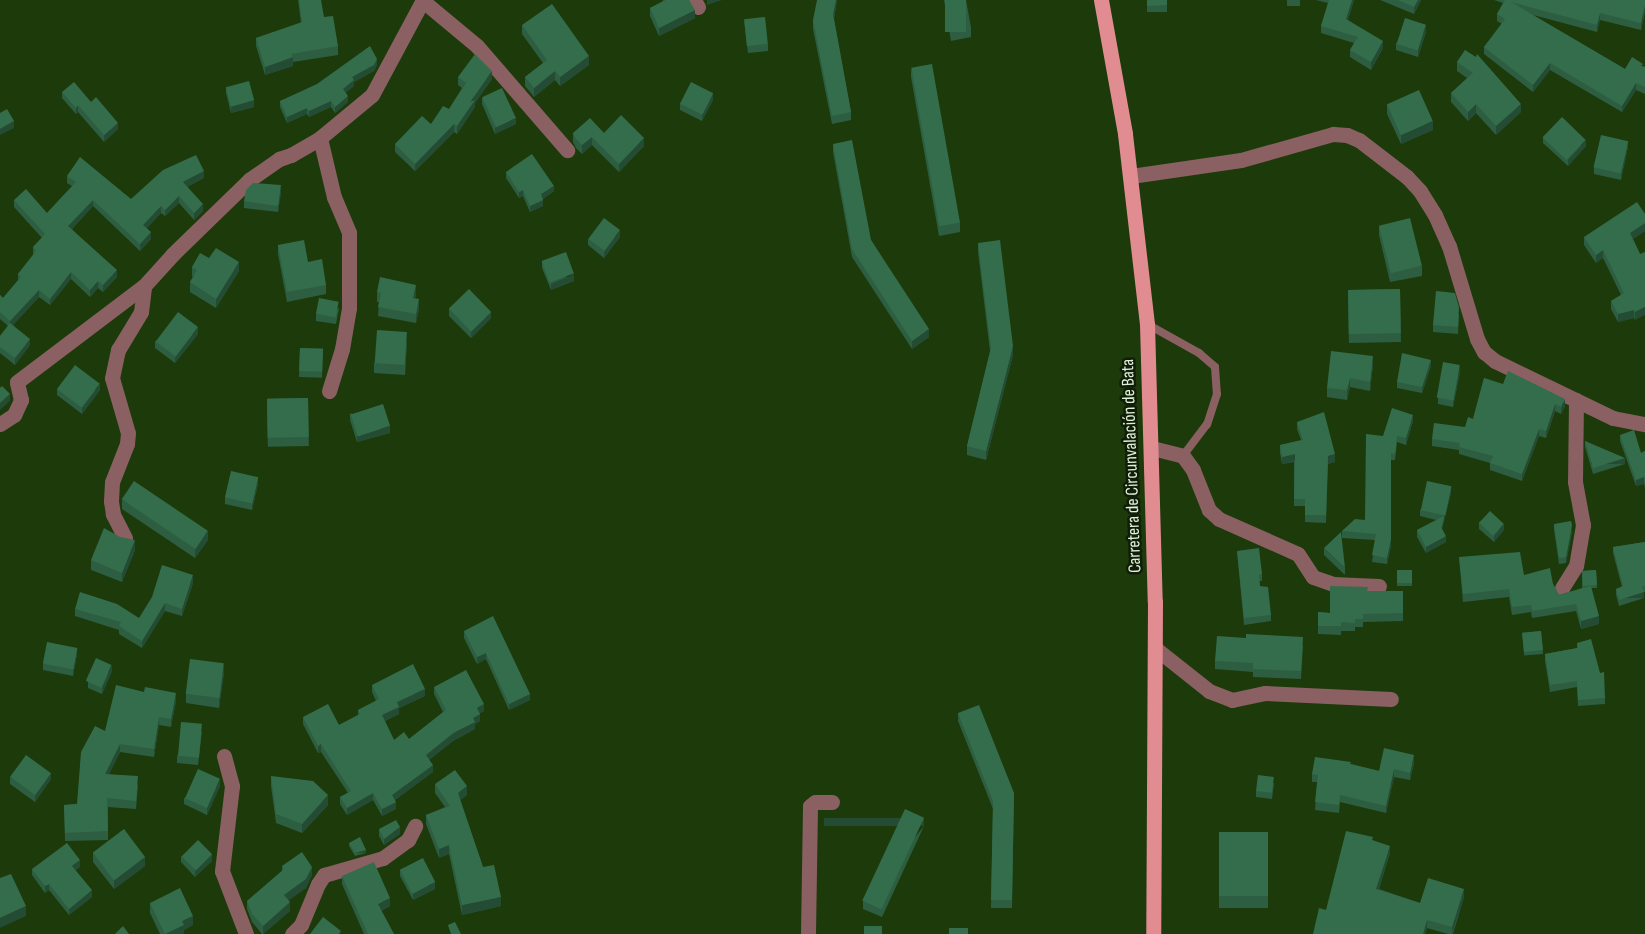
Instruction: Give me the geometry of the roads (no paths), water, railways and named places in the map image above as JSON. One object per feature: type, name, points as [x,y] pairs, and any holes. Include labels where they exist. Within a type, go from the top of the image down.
[{"type":"main road","name":"Carretera de Circunvalación de Bata","points":[[1101,0],[1131,176],[1147,324],[1152,448],[1155,648],[1153,934]]},
{"type":"street","points":[[0,424],[14,415],[21,400],[17,382],[144,286],[173,254],[249,180],[279,159],[291,155],[320,138],[372,95],[423,0],[477,46],[567,150]]},
{"type":"street","points":[[1131,176],[1241,160],[1332,134],[1347,135],[1359,140],[1407,177],[1420,191],[1435,215],[1449,246],[1477,339],[1484,352],[1495,361],[1622,421],[1645,424]]},
{"type":"street","points":[[320,138],[334,198],[349,233],[349,308],[342,349],[329,391]]},
{"type":"street","points":[[125,538],[113,514],[111,501],[112,482],[128,433],[112,378],[118,350],[141,312],[144,286]]},
{"type":"street","points":[[1562,588],[1576,566],[1583,525],[1575,482],[1576,400]]},
{"type":"street","points":[[1152,448],[1183,456],[1193,470],[1209,510],[1219,519],[1298,554],[1313,577],[1333,584],[1379,586]]},
{"type":"street","points":[[1155,648],[1209,691],[1232,700],[1265,693],[1392,699]]},
{"type":"street","points":[[224,756],[232,786],[223,879],[246,934]]},
{"type":"street","points":[[808,934],[810,806],[815,802],[832,802]]},
{"type":"street","points":[[292,934],[301,924],[324,875],[383,858],[408,840],[415,826]]},
{"type":"lane","points":[[1147,324],[1199,353],[1215,367],[1217,394],[1208,424],[1183,456]]}]
